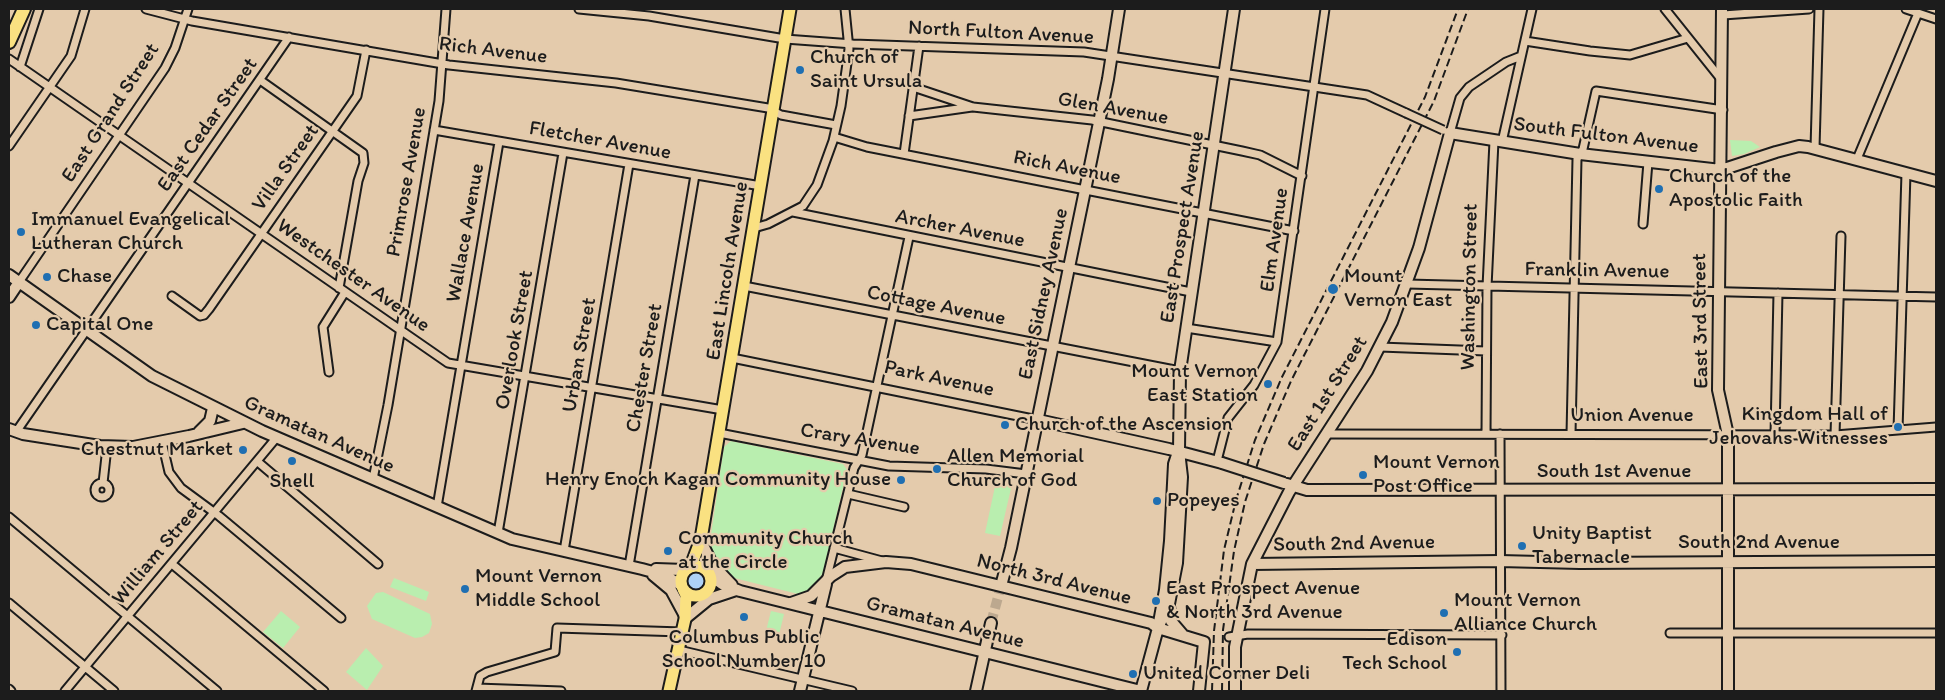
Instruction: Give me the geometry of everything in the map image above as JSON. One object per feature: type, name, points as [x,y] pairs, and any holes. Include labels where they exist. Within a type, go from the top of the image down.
[{"type":"highway","points":[[9,42],[24,9]]},
{"type":"main road","name":"East Lincoln Avenue","points":[[688,568],[702,541],[790,9]]},
{"type":"main road","name":"East Lincoln Avenue","points":[[702,541],[708,572]]},
{"type":"main road","points":[[669,691],[686,617],[686,595],[682,587],[681,577],[688,568],[699,566],[708,572],[711,584],[686,617]]},
{"type":"main road","points":[[682,587],[692,596],[702,595]]},
{"type":"street","points":[[20,67],[39,9]]},
{"type":"street","points":[[9,146],[70,56],[85,9]]},
{"type":"street","name":"Rich Avenue","points":[[146,9],[186,19],[441,63],[616,83],[773,111],[781,115],[836,125]]},
{"type":"street","name":"East Grand Street","points":[[19,282],[165,68],[186,19],[188,9]]},
{"type":"street","name":"Primrose Avenue","points":[[373,479],[434,130],[446,9]]},
{"type":"street","name":"North Fulton Avenue","points":[[579,9],[649,16],[785,39],[1084,52],[1367,95],[1416,118]]},
{"type":"street","points":[[754,228],[803,206],[817,186],[834,137],[841,106],[848,43],[845,9]]},
{"type":"street","name":"East Sidney Avenue","points":[[1001,586],[1038,420],[1099,122],[1120,9]]},
{"type":"street","name":"East Prospect Avenue","points":[[1141,691],[1158,628],[1174,541],[1182,478],[1179,451],[1180,371],[1234,9]]},
{"type":"street","name":"Elm Avenue","points":[[1219,462],[1228,418],[1254,386],[1277,342],[1325,9]]},
{"type":"street","name":"Washington Street","points":[[1486,434],[1487,287],[1498,142],[1532,9]]},
{"type":"street","points":[[1665,9],[1723,81]]},
{"type":"street","points":[[1722,12],[1809,9]]},
{"type":"street","points":[[1815,148],[1819,9]]},
{"type":"street","points":[[1906,9],[1936,19]]},
{"type":"street","name":"East 3rd Street","points":[[1722,12],[1723,110],[1718,292],[1718,390],[1728,435],[1728,691]]},
{"type":"street","points":[[1857,159],[1918,13]]},
{"type":"street","name":"East Cedar Street","points":[[12,430],[86,330],[289,37]]},
{"type":"street","points":[[1525,41],[1590,52],[1630,55],[1688,38]]},
{"type":"street","points":[[904,154],[919,46]]},
{"type":"street","name":"Villa Street","points":[[172,296],[196,314],[204,315],[357,96],[366,50]]},
{"type":"street","name":"East 1st Street","points":[[1235,691],[1233,637],[1252,564],[1288,484],[1328,434],[1380,347],[1407,284],[1446,132],[1460,98],[1469,87],[1500,65],[1521,56]]},
{"type":"street","name":"Westchester Avenue","points":[[10,60],[448,362],[462,366],[723,410]]},
{"type":"street","points":[[260,80],[363,153],[364,162],[358,181],[342,290],[323,327],[330,372]]},
{"type":"street","name":"Glen Avenue","points":[[913,86],[973,107],[1099,122],[1260,155],[1302,176]]},
{"type":"street","points":[[1571,434],[1577,159],[1580,154],[1596,91],[1723,110]]},
{"type":"street","name":"Glen Avenue","points":[[909,116],[973,107]]},
{"type":"street","name":"South Fulton Avenue","points":[[1416,118],[1446,132],[1498,142],[1580,154],[1721,170],[1799,146],[1815,148],[1936,181]]},
{"type":"street","name":"Fletcher Avenue","points":[[434,130],[761,186]]},
{"type":"street","name":"Rich Avenue","points":[[834,137],[904,154],[1294,231]]},
{"type":"street","name":"Wallace Avenue","points":[[437,507],[499,142]]},
{"type":"street","name":"Overlook Street","points":[[498,533],[527,377],[563,153]]},
{"type":"street","points":[[1643,224],[1648,162]]},
{"type":"street","name":"Urban Street","points":[[564,551],[630,164]]},
{"type":"street","points":[[1898,430],[1906,173]]},
{"type":"street","name":"Chester Street","points":[[629,566],[695,175]]},
{"type":"street","name":"Archer Avenue","points":[[793,212],[909,237],[1191,292]]},
{"type":"street","points":[[1836,435],[1841,236]]},
{"type":"street","points":[[800,691],[848,494],[858,460],[862,454],[909,237]]},
{"type":"street","name":"Gramatan Avenue","points":[[9,275],[152,376],[243,422],[498,533],[664,575],[682,587]]},
{"type":"street","points":[[9,297],[19,282]]},
{"type":"street","name":"Franklin Avenue","points":[[1407,284],[1936,297]]},
{"type":"street","name":"Cottage Avenue","points":[[744,286],[1180,371]]},
{"type":"street","points":[[1775,434],[1778,293]]},
{"type":"street","points":[[1186,328],[1277,342]]},
{"type":"street","points":[[1380,347],[1486,351]]},
{"type":"street","name":"Park Avenue","points":[[732,358],[876,386],[1179,451],[1288,484]]},
{"type":"street","points":[[196,434],[210,421],[213,408]]},
{"type":"street","points":[[12,430],[107,446],[132,446],[162,442],[243,422]]},
{"type":"street","name":"Union Avenue","points":[[1328,434],[1836,435],[1936,427]]},
{"type":"street","name":"Crary Avenue","points":[[719,433],[889,466],[986,469],[1026,474]]},
{"type":"street","points":[[1500,434],[1501,691]]},
{"type":"street","name":"William Street","points":[[65,691],[277,437]]},
{"type":"street","points":[[162,442],[173,479],[341,618]]},
{"type":"street","points":[[103,483],[107,446]]},
{"type":"street","name":"East Prospect Avenue","points":[[1158,628],[1169,604],[1175,575],[1174,464],[1179,451]]},
{"type":"street","points":[[1182,478],[1189,464],[1202,458]]},
{"type":"street","points":[[258,462],[378,564]]},
{"type":"street","name":"South 1st Avenue","points":[[1288,484],[1307,490],[1936,489]]},
{"type":"street","points":[[848,494],[904,507]]},
{"type":"street","points":[[9,517],[217,691]]},
{"type":"street","points":[[644,570],[671,590],[686,617],[710,599],[737,590],[712,564],[702,541]]},
{"type":"street","name":"North 3rd Avenue","points":[[834,548],[886,562],[911,564],[1151,623],[1158,628],[1207,642],[1199,691]]},
{"type":"street","name":"South 2nd Avenue","points":[[1252,564],[1500,561],[1936,561]]},
{"type":"street","name":"North 3rd Avenue","points":[[791,604],[811,596],[831,576],[845,567],[886,562]]},
{"type":"street","points":[[172,564],[324,691]]},
{"type":"street","name":"Gramatan Avenue","points":[[644,570],[688,568]]},
{"type":"street","name":"Gramatan Avenue","points":[[708,572],[722,584],[737,590],[1141,691]]},
{"type":"street","name":"Gramatan Avenue","points":[[702,595],[713,590],[737,590]]},
{"type":"street","points":[[9,603],[114,691]]},
{"type":"street","points":[[1169,604],[1171,621],[1184,636]]},
{"type":"street","points":[[976,691],[992,623]]},
{"type":"street","points":[[561,691],[476,690],[480,676],[487,672],[555,652],[557,628],[682,632]]},
{"type":"street","points":[[1670,633],[1936,633]]},
{"type":"street","points":[[1233,637],[1248,634],[1502,635]]},
{"type":"street","points":[[679,650],[852,691]]},
{"type":"green space","points":[[1730,140],[1751,141],[1760,147],[1744,154],[1732,156]]},
{"type":"green space","points":[[731,441],[843,464],[847,470],[823,573],[811,591],[798,594],[730,577],[718,566],[709,548],[724,447]]},
{"type":"green space","points":[[997,477],[1010,479],[1012,484],[1000,536],[985,533]]},
{"type":"green space","points":[[394,578],[429,592],[426,601],[390,587]]},
{"type":"green space","points":[[383,592],[430,614],[432,624],[429,633],[415,638],[372,619],[367,606],[376,593]]},
{"type":"green space","points":[[281,611],[300,627],[283,648],[263,632]]},
{"type":"green space","points":[[771,611],[784,614],[778,639],[765,635]]},
{"type":"green space","points":[[366,648],[383,666],[367,690],[346,672]]},
{"type":"water","points":[[696,570],[704,573],[707,581],[704,589],[696,592],[688,589],[685,581],[688,573]]},
{"type":"tunnel","points":[[991,623],[1001,586]]},
{"type":"railway","points":[[1212,691],[1214,631],[1224,550],[1236,500],[1255,440],[1282,377],[1425,97],[1458,9]]},
{"type":"railway","points":[[1222,691],[1223,630],[1234,551],[1245,502],[1264,444],[1291,381],[1434,101],[1468,9]]},
{"type":"place","name":"Church of Saint Ursula","points":[[800,70]]},
{"type":"place","name":"Church of the Apostolic Faith","points":[[1659,189]]},
{"type":"place","name":"Immanuel Evangelical Lutheran Church","points":[[21,232]]},
{"type":"place","name":"Chase","points":[[47,277]]},
{"type":"place","name":"Mount Vernon East","points":[[1333,289]]},
{"type":"place","name":"Capital One","points":[[36,325]]},
{"type":"place","name":"Mount Vernon East Station","points":[[1268,384]]},
{"type":"place","name":"Church of the Ascension","points":[[1005,425]]},
{"type":"place","name":"Kingdom Hall of Jehovahs Witnesses","points":[[1898,427]]},
{"type":"place","name":"Chestnut Market","points":[[243,450]]},
{"type":"place","name":"Shell","points":[[292,461]]},
{"type":"place","name":"Allen Memorial Church of God","points":[[937,469]]},
{"type":"place","name":"Mount Vernon Post Office","points":[[1363,475]]},
{"type":"place","name":"Henry Enoch Kagan Community House","points":[[901,480]]},
{"type":"place","name":"Popeyes","points":[[1157,501]]},
{"type":"place","name":"Unity Baptist Tabernacle","points":[[1522,546]]},
{"type":"place","name":"Community Church at the Circle","points":[[668,551]]},
{"type":"place","name":"Mount Vernon Middle School","points":[[465,589]]},
{"type":"place","name":"East Prospect Avenue & North 3rd Avenue","points":[[1156,601]]},
{"type":"place","name":"Mount Vernon Alliance Church","points":[[1444,613]]},
{"type":"place","name":"Columbus Public School Number 10","points":[[744,617]]},
{"type":"place","name":"Edison Tech School","points":[[1457,652]]},
{"type":"place","name":"United Corner Deli","points":[[1133,674]]}]
